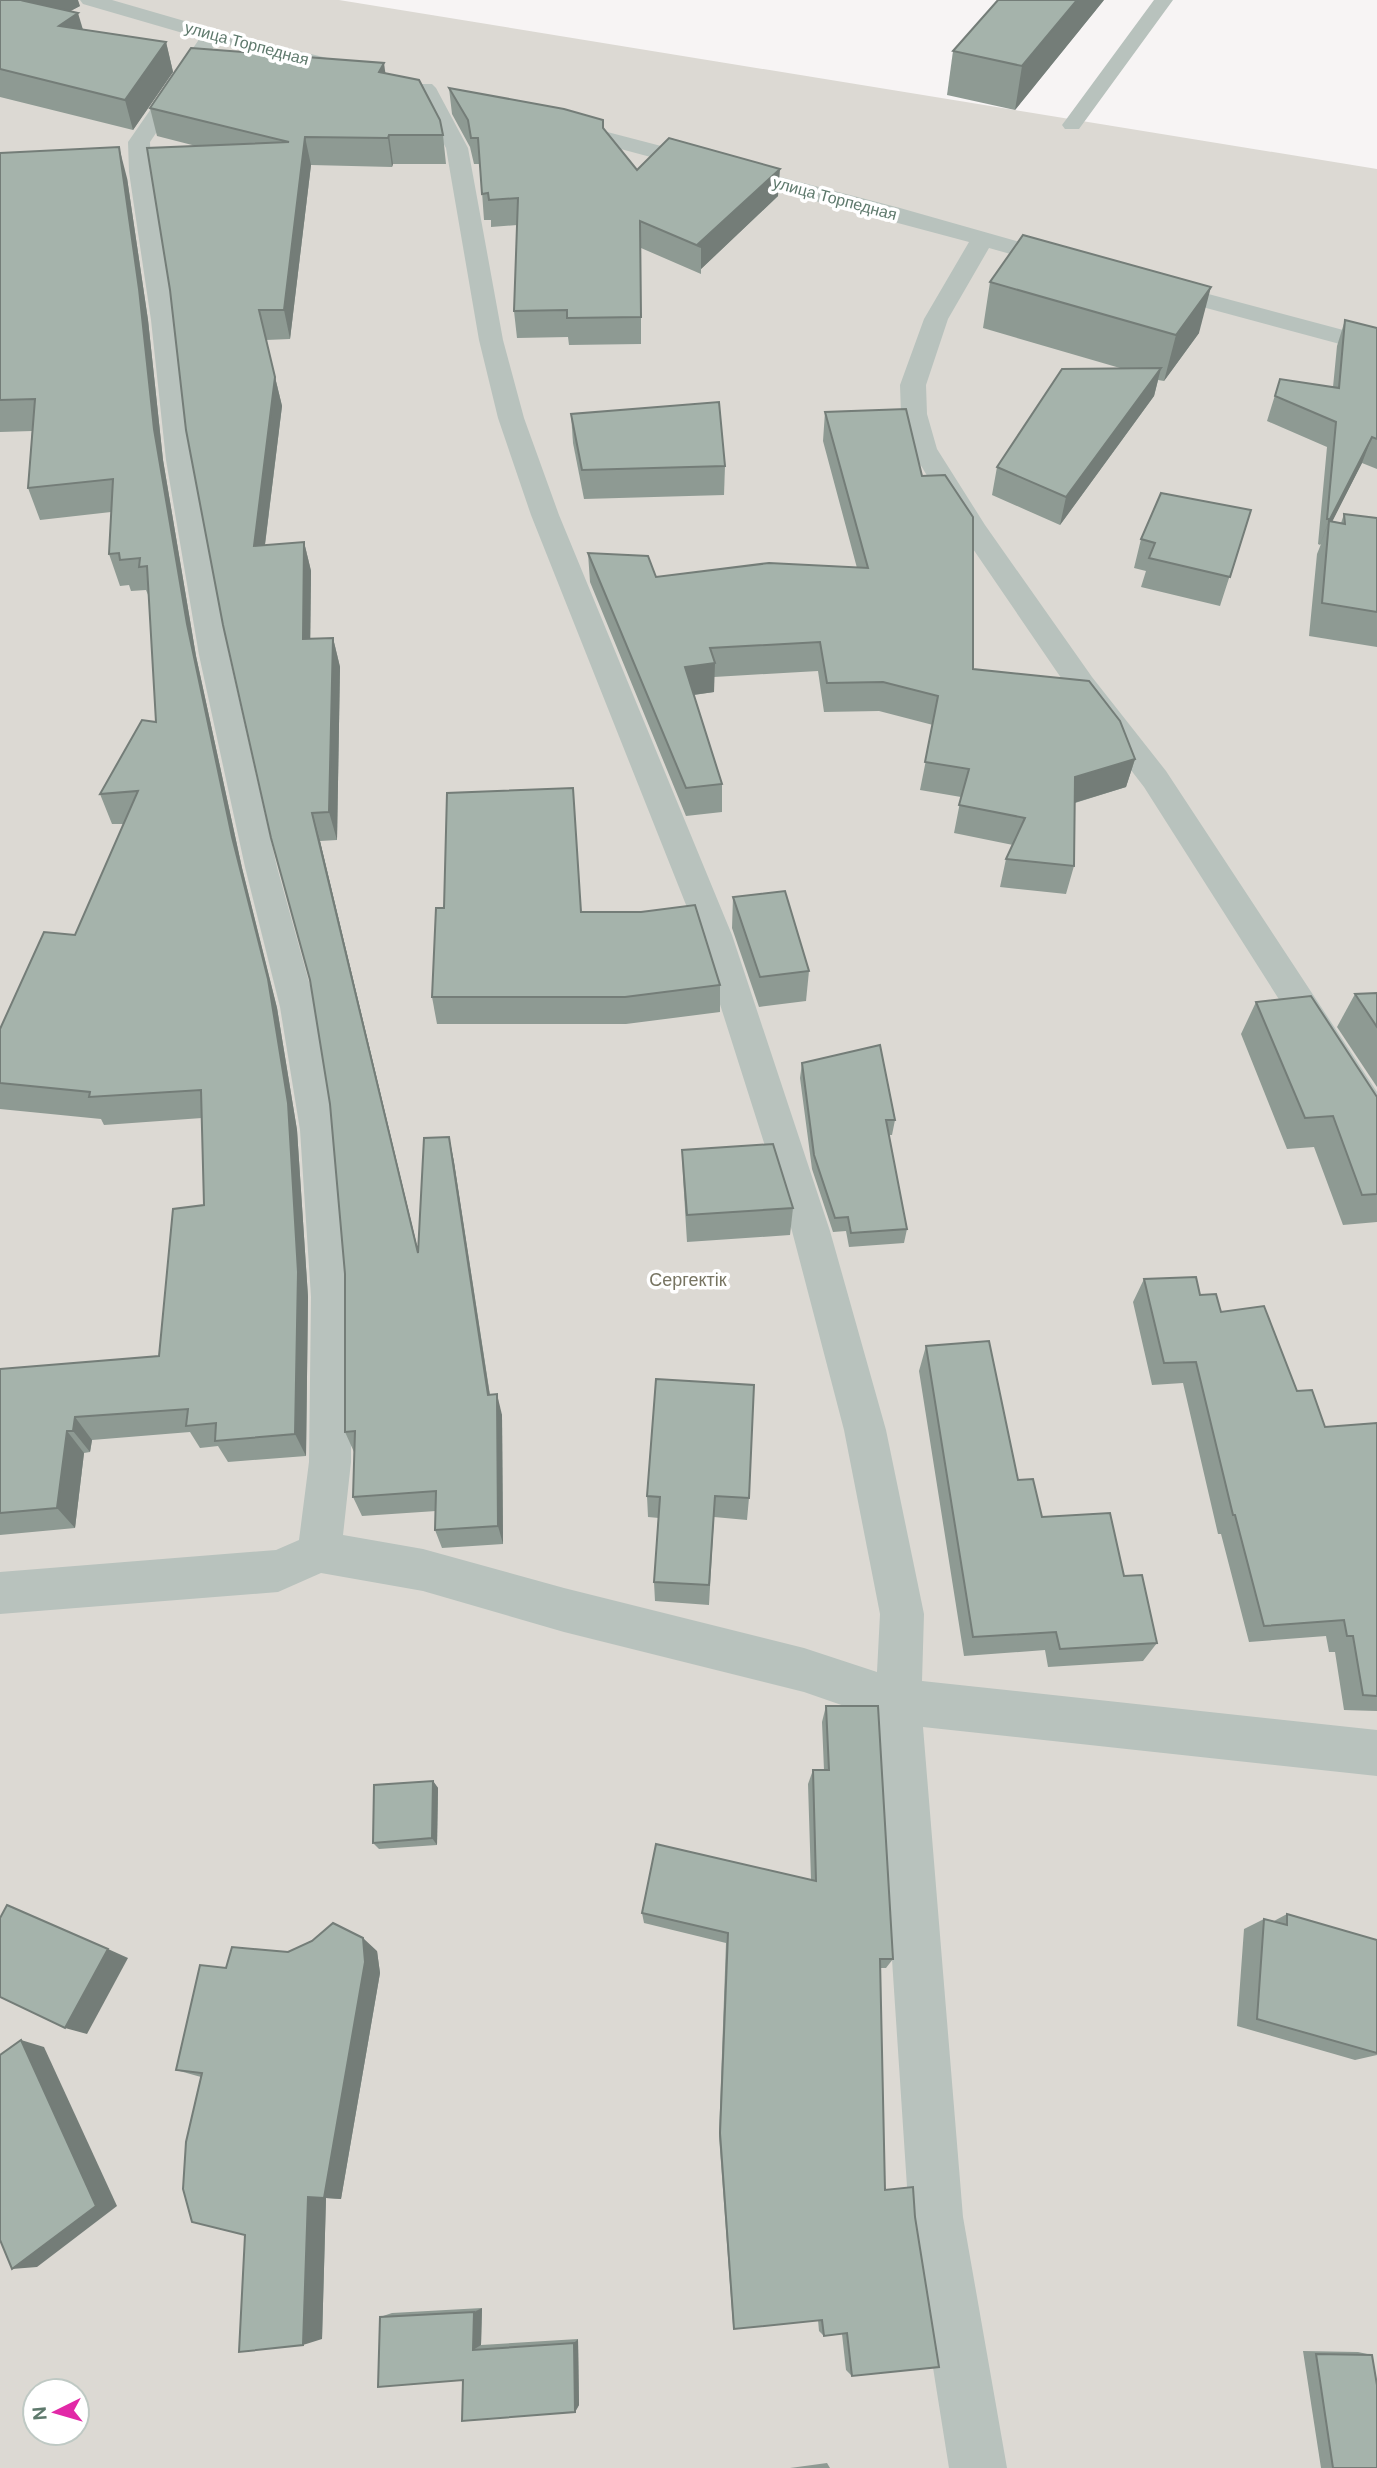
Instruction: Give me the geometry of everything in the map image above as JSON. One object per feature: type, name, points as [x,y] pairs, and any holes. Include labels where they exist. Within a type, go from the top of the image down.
[{"type":"street","name":"улица Торпедная","points":[[90,0],[212,35],[372,75]]},
{"type":"street","points":[[212,35],[139,142],[140,172],[163,320],[179,460],[214,655],[261,867],[298,1007],[318,1130],[331,1297],[330,1462],[318,1552]]},
{"type":"street","points":[[429,90],[457,148],[491,340],[511,418],[545,515],[715,935],[811,1231],[865,1430],[902,1614],[898,1702],[936,2217],[978,2468]]},
{"type":"street","name":"улица Торпедная","points":[[544,121],[596,137],[892,212],[1087,268]]},
{"type":"street","points":[[982,240],[936,319],[920,362],[914,385],[914,414],[924,449],[972,527],[1081,684],[1155,779],[1377,1122]]},
{"type":"street","points":[[1139,282],[1377,347]]},
{"type":"street","points":[[0,1593],[278,1571],[318,1552],[423,1570],[564,1610],[803,1671],[898,1702],[1014,1711],[1115,1725],[1377,1753]]},
{"type":"lane","points":[[1072,125],[1164,0]]},
{"type":"green space","name":"Сергектік","points":[[0,0],[339,0],[1377,169],[1377,2468],[0,2468]]},
{"type":"building","points":[[0,0],[26,0],[24,1],[78,13],[59,26],[166,42],[125,100],[0,69]]},
{"type":"building","points":[[998,0],[1077,0],[1022,66],[953,51]]},
{"type":"building","points":[[191,48],[384,63],[379,72],[419,80],[440,120],[443,135],[389,135],[388,138],[305,137],[284,310],[259,310],[275,377],[254,546],[304,542],[303,639],[333,638],[329,812],[312,813],[418,1253],[424,1138],[449,1137],[488,1395],[497,1394],[498,1526],[435,1530],[436,1491],[353,1497],[355,1431],[345,1432],[345,1274],[330,1104],[310,980],[271,838],[223,625],[186,430],[170,290],[147,148],[289,142],[150,108]]},
{"type":"building","points":[[449,88],[564,109],[603,120],[603,128],[637,170],[669,138],[780,169],[698,244],[701,247],[640,221],[641,317],[567,318],[567,310],[514,311],[518,198],[489,200],[488,193],[482,194],[478,138],[471,138],[468,120]]},
{"type":"building","points":[[119,147],[139,289],[154,429],[187,624],[232,837],[268,979],[288,1103],[298,1272],[295,1434],[215,1441],[216,1423],[186,1426],[188,1409],[75,1417],[73,1431],[67,1431],[57,1508],[0,1513],[0,1369],[159,1356],[173,1209],[204,1205],[201,1090],[89,1097],[90,1092],[0,1083],[0,1029],[44,932],[75,935],[138,791],[100,794],[142,720],[156,722],[147,566],[139,567],[140,558],[120,560],[119,553],[109,554],[113,479],[28,488],[35,399],[0,400],[0,153]]},
{"type":"building","points":[[1023,235],[1211,287],[1176,335],[990,282]]},
{"type":"building","points":[[1345,320],[1377,328],[1377,439],[1372,437],[1330,519],[1327,519],[1336,422],[1275,396],[1280,379],[1339,388]]},
{"type":"building","points":[[1161,368],[1066,497],[997,467],[1062,369]]},
{"type":"building","points":[[719,402],[725,466],[582,470],[571,414]]},
{"type":"building","points":[[906,409],[922,476],[945,475],[973,517],[973,669],[1089,681],[1120,721],[1135,759],[1075,777],[1074,866],[1006,859],[1025,818],[959,805],[969,769],[925,762],[938,696],[883,682],[827,683],[820,642],[710,648],[715,663],[685,667],[722,784],[686,788],[588,553],[648,556],[656,577],[769,563],[868,568],[825,412]]},
{"type":"building","points":[[1161,493],[1251,510],[1230,577],[1149,558],[1155,543],[1141,539]]},
{"type":"building","points":[[1344,514],[1377,518],[1377,612],[1322,603],[1329,521],[1345,524]]},
{"type":"building","points":[[573,788],[581,912],[641,912],[695,905],[720,985],[625,997],[432,997],[436,908],[444,908],[447,793]]},
{"type":"building","points":[[785,891],[809,971],[760,977],[733,897]]},
{"type":"building","points":[[1377,993],[1377,1027],[1355,994]]},
{"type":"building","points":[[1311,996],[1377,1097],[1377,1194],[1362,1195],[1333,1116],[1305,1118],[1256,1002]]},
{"type":"building","points":[[880,1045],[895,1120],[886,1120],[907,1229],[851,1233],[848,1217],[835,1218],[814,1155],[802,1063]]},
{"type":"building","points":[[773,1144],[793,1208],[687,1215],[682,1150]]},
{"type":"building","points":[[1196,1277],[1200,1295],[1216,1294],[1221,1312],[1264,1306],[1297,1391],[1312,1390],[1325,1427],[1377,1423],[1377,1696],[1363,1695],[1353,1636],[1347,1636],[1344,1620],[1264,1626],[1233,1515],[1196,1362],[1164,1363],[1144,1279]]},
{"type":"building","points":[[989,1341],[1018,1480],[1033,1479],[1042,1517],[1110,1513],[1124,1576],[1142,1575],[1157,1643],[1060,1649],[1056,1632],[973,1637],[926,1346]]},
{"type":"building","points":[[656,1379],[754,1385],[749,1498],[715,1496],[709,1585],[654,1582],[660,1497],[647,1496]]},
{"type":"building","points":[[826,1706],[878,1706],[893,1959],[880,1959],[885,2190],[913,2187],[915,2217],[939,2367],[852,2376],[847,2333],[824,2336],[822,2320],[734,2329],[720,2133],[728,1933],[642,1913],[656,1844],[816,1881],[813,1770],[829,1770]]},
{"type":"building","points":[[433,1781],[432,1838],[373,1843],[374,1785]]},
{"type":"building","points":[[7,1905],[108,1949],[65,2028],[0,1997],[0,1918]]},
{"type":"building","points":[[1287,1914],[1377,1940],[1377,2053],[1257,2019],[1264,1919],[1287,1925]]},
{"type":"building","points":[[333,1923],[363,1938],[365,1962],[324,2198],[308,2197],[303,2345],[239,2352],[245,2235],[192,2222],[183,2189],[186,2142],[202,2073],[176,2070],[200,1965],[226,1968],[232,1947],[288,1952],[312,1941]]},
{"type":"building","points":[[21,2040],[96,2206],[12,2269],[0,2240],[0,2055]]},
{"type":"building","points":[[474,2312],[473,2350],[574,2343],[575,2412],[462,2421],[463,2380],[378,2387],[380,2317]]},
{"type":"building","points":[[1316,2354],[1372,2355],[1377,2385],[1377,2468],[1333,2468]]}]
